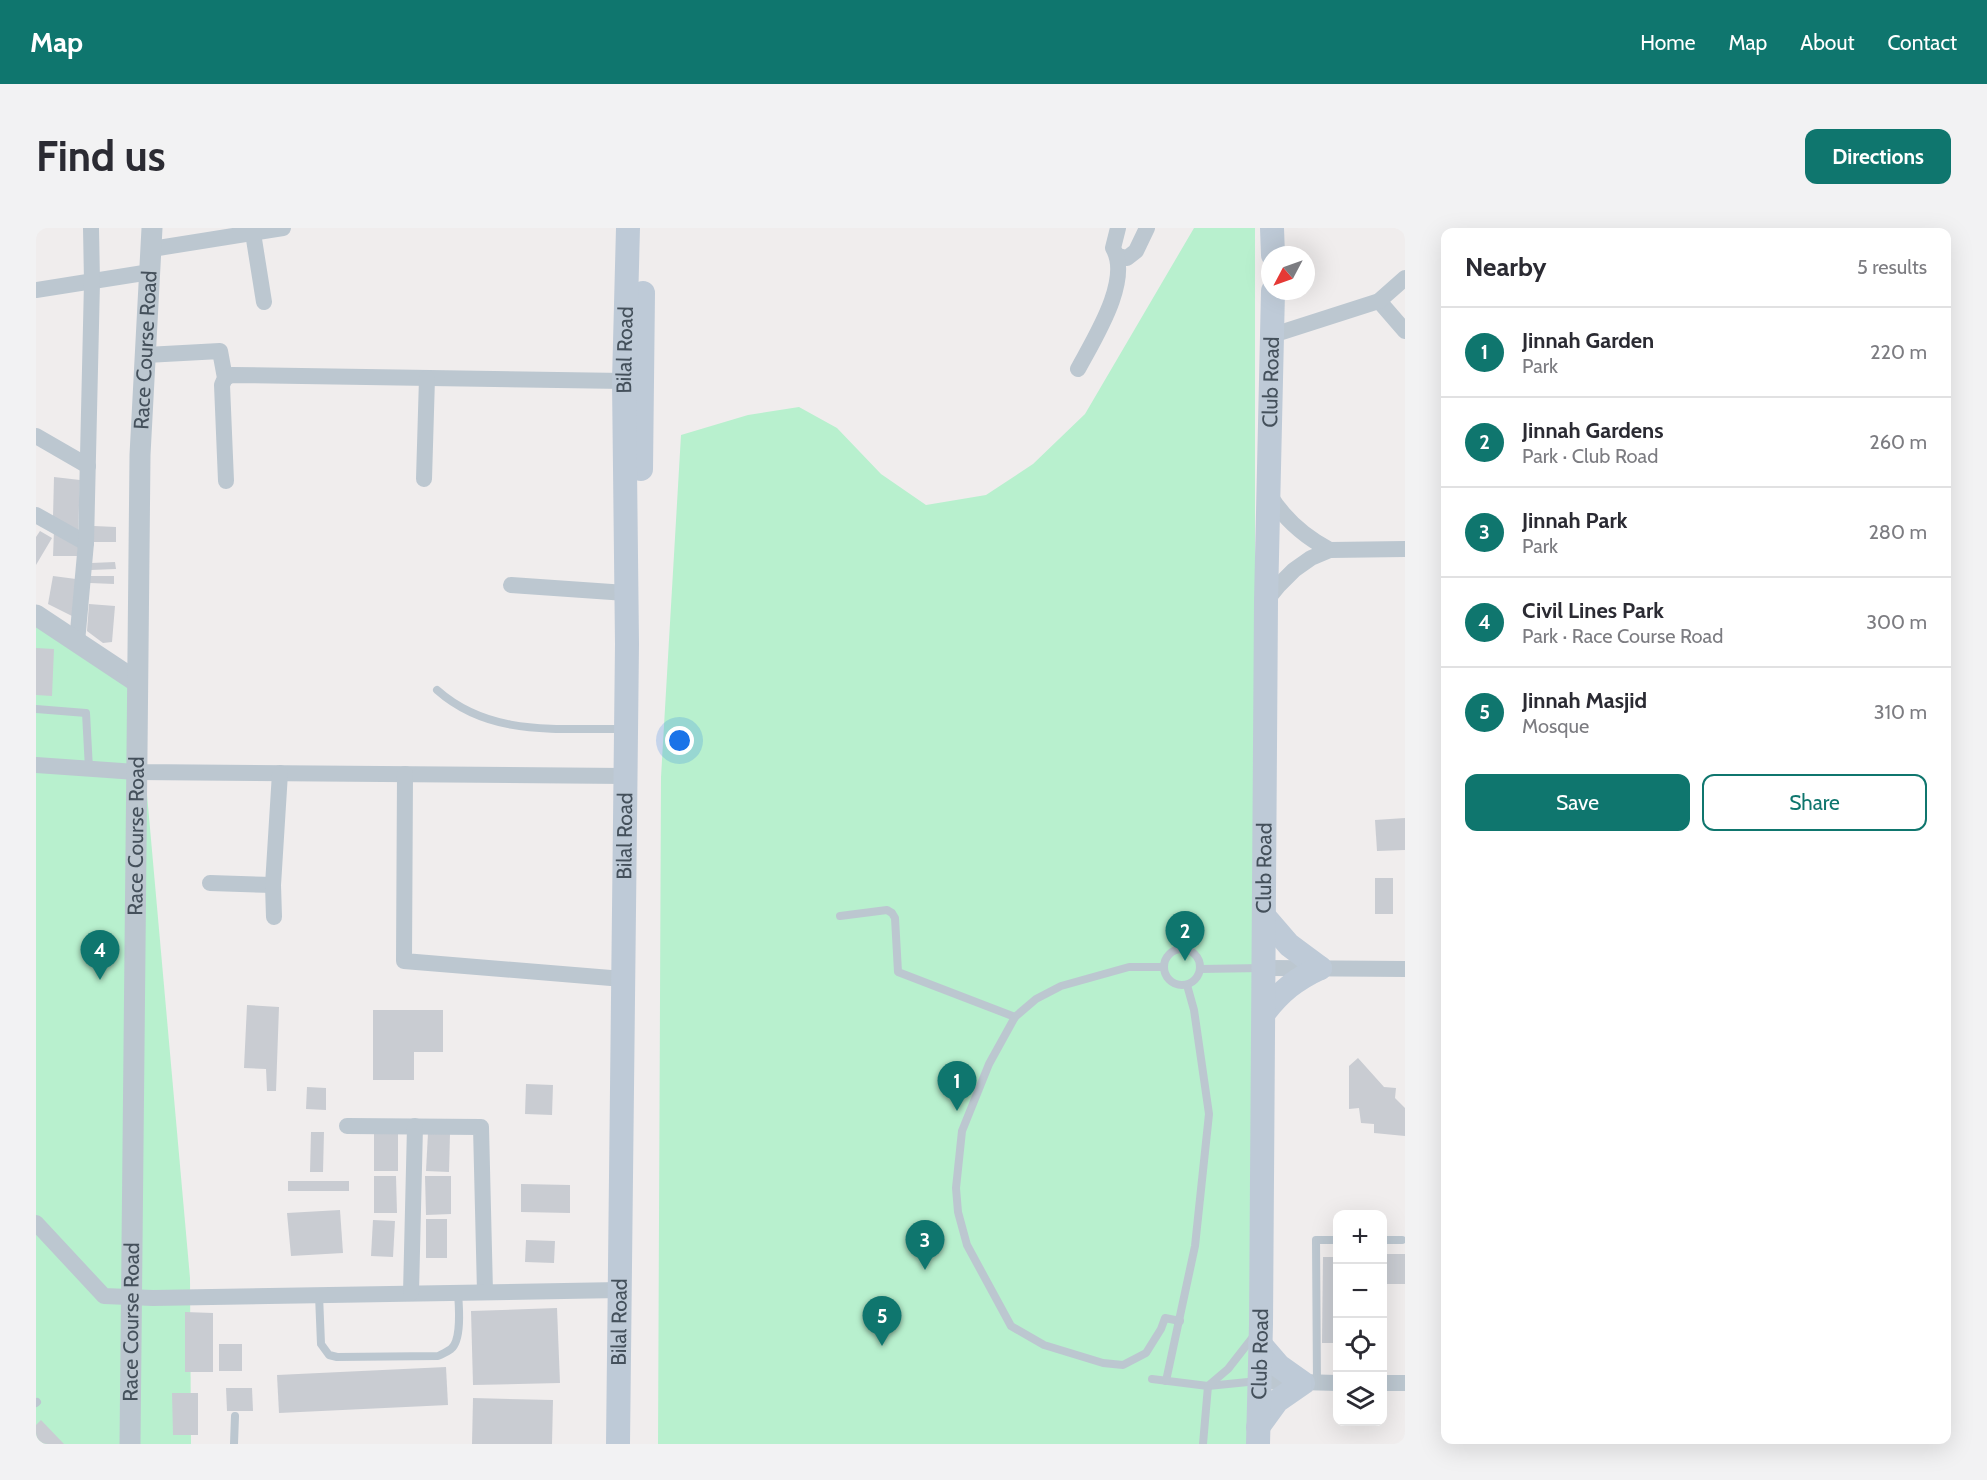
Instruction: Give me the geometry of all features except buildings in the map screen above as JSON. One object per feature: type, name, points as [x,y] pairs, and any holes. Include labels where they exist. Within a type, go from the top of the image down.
[{"type":"main road","name":"Bilal Road","points":[[618,1444],[626,776],[624,381],[628,228]]},
{"type":"main road","name":"Bilal Road","points":[[635,1444],[643,228]]},
{"type":"main road","points":[[1272,228],[1273,246]]},
{"type":"main road","name":"Club Road","points":[[1258,1435],[1264,1013],[1266,601],[1273,300]]},
{"type":"main road","points":[[1264,916],[1289,945],[1320,968],[1288,986],[1264,1013]]},
{"type":"main road","points":[[1260,1334],[1279,1366],[1310,1383]]},
{"type":"main road","points":[[1258,1435],[1277,1401],[1310,1383]]},
{"type":"street","points":[[77,642],[86,543],[92,282],[91,228]]},
{"type":"street","name":"Race Course Road","points":[[130,1444],[140,455],[152,228]]},
{"type":"street","points":[[152,249],[283,228]]},
{"type":"street","points":[[1078,369],[1112,303],[1118,256],[1113,248],[1118,228]]},
{"type":"street","points":[[1118,256],[1127,258],[1136,251],[1147,228]]},
{"type":"street","points":[[253,233],[264,302]]},
{"type":"street","points":[[36,290],[150,272]]},
{"type":"street","points":[[1273,335],[1379,301],[1405,278]]},
{"type":"street","points":[[1379,301],[1405,331]]},
{"type":"street","points":[[146,355],[220,351],[225,378],[222,385],[226,482]]},
{"type":"street","points":[[225,378],[232,375],[624,381]]},
{"type":"street","points":[[424,479],[427,378]]},
{"type":"street","points":[[36,436],[88,466]]},
{"type":"street","points":[[1269,494],[1288,521],[1308,538],[1330,550]]},
{"type":"street","points":[[36,515],[86,543]]},
{"type":"street","points":[[1266,601],[1294,570],[1311,558],[1330,550],[1405,549]]},
{"type":"street","points":[[512,585],[626,593]]},
{"type":"street","points":[[36,615],[137,682]]},
{"type":"street","points":[[36,765],[136,772],[626,776]]},
{"type":"street","points":[[274,917],[273,885],[279,773]]},
{"type":"street","points":[[405,774],[404,961],[623,979]]},
{"type":"street","points":[[210,883],[273,885]]},
{"type":"street","points":[[1263,968],[1405,969]]},
{"type":"street","points":[[347,1125],[481,1127],[485,1292]]},
{"type":"street","points":[[411,1293],[415,1125]]},
{"type":"street","points":[[36,1223],[104,1296],[153,1298],[620,1290]]},
{"type":"street","points":[[1258,1382],[1333,1383]]},
{"type":"street","points":[[1387,1383],[1405,1383]]},
{"type":"lane","points":[[437,690],[470,714],[512,725],[626,729]]},
{"type":"lane","points":[[36,709],[86,713],[90,769]]},
{"type":"lane","points":[[840,916],[887,910],[895,918],[897,972],[1015,1017]]},
{"type":"lane","points":[[1181,949],[1191,951],[1198,959],[1200,969],[1198,976],[1187,985],[1179,985],[1171,982],[1165,975],[1164,967],[1166,958],[1171,952],[1181,949]]},
{"type":"lane","points":[[1164,967],[1129,967],[1061,986],[1036,999],[1015,1017],[989,1064],[962,1131],[956,1188],[958,1212],[968,1245],[1011,1326],[1044,1345],[1103,1363],[1123,1365],[1137,1359],[1152,1346],[1165,1318],[1180,1322]]},
{"type":"lane","points":[[1200,969],[1263,968]]},
{"type":"lane","points":[[1166,1381],[1195,1246],[1209,1114],[1194,1010],[1187,985]]},
{"type":"lane","points":[[1310,1383],[1316,1240],[1333,1240]]},
{"type":"lane","points":[[1387,1240],[1402,1240]]},
{"type":"lane","points":[[319,1295],[321,1344],[329,1355],[338,1357],[438,1356],[450,1350],[455,1344],[458,1293]]},
{"type":"lane","points":[[1203,1444],[1208,1386],[1260,1334]]},
{"type":"lane","points":[[1152,1379],[1208,1386],[1258,1382]]},
{"type":"lane","points":[[234,1444],[235,1416]]},
{"type":"green space","points":[[1194,228],[1255,228],[1255,1444],[658,1444],[661,777],[681,435],[748,415],[799,407],[837,428],[881,474],[926,505],[986,495],[1033,464],[1085,414]]},
{"type":"green space","points":[[36,615],[137,682],[190,1278],[191,1444],[36,1444]]},
{"type":"place","name":"Jinnah Gardens","points":[[1185,961]]},
{"type":"place","name":"Civil Lines Park","points":[[100,980]]},
{"type":"place","name":"Jinnah Garden","points":[[957,1111]]},
{"type":"place","name":"Jinnah Park","points":[[925,1270]]},
{"type":"place","name":"Jinnah Masjid","points":[[882,1346]]}]
